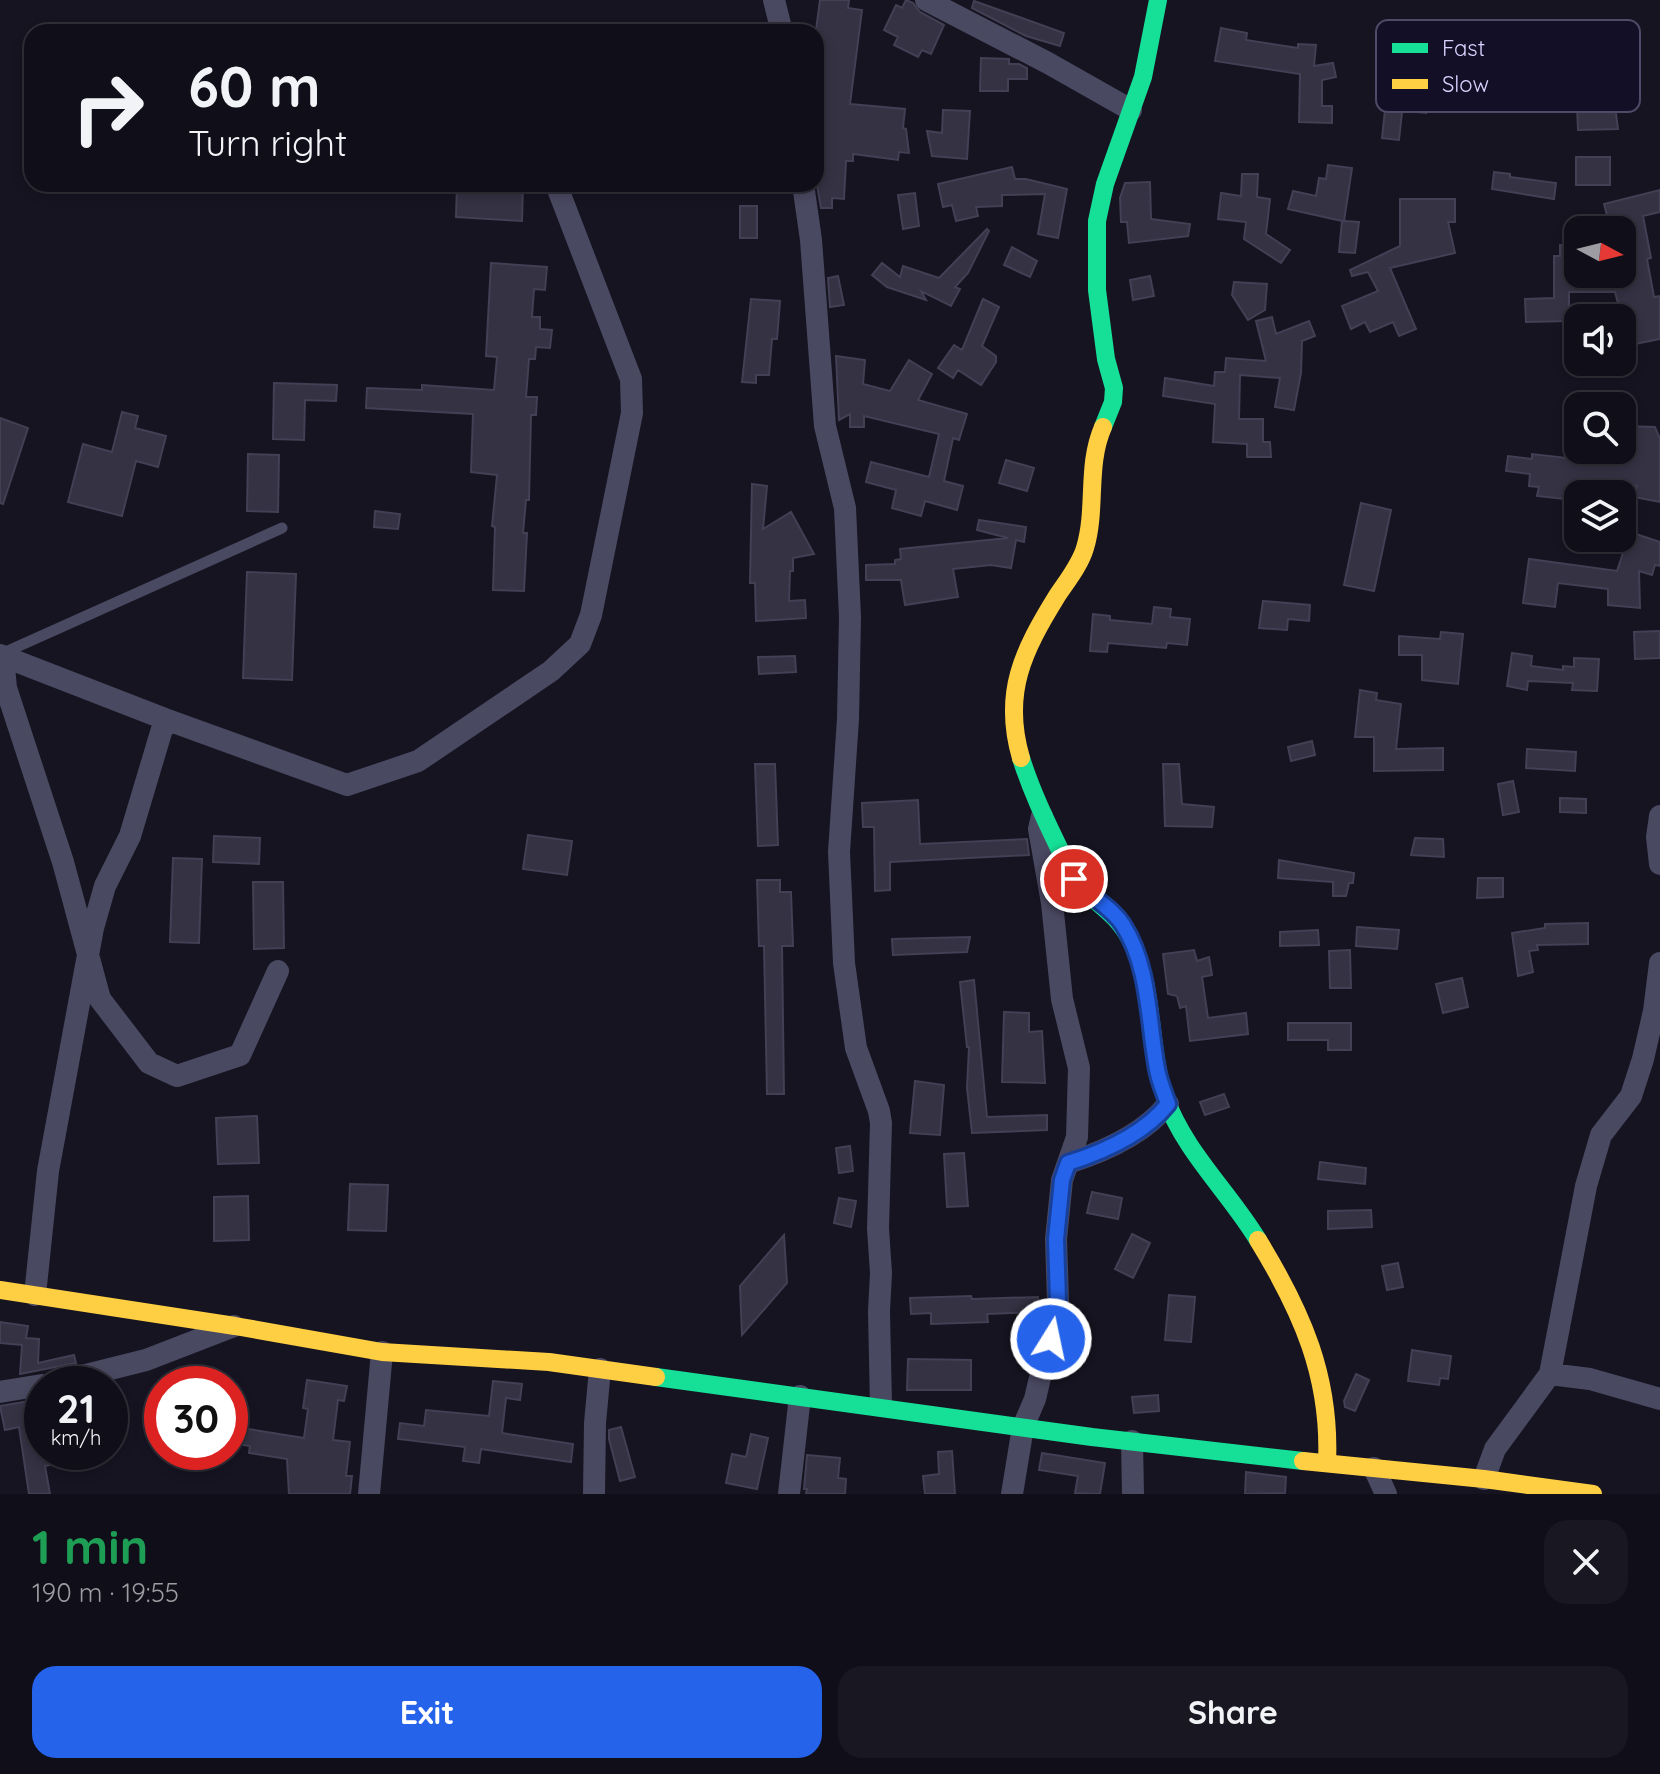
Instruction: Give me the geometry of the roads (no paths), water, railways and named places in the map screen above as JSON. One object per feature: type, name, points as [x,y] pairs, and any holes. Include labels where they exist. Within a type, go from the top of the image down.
[{"type":"street","points":[[774,0],[780,24]]},
{"type":"street","points":[[926,0],[1131,110]]},
{"type":"street","points":[[1158,0],[1143,78],[1105,185],[1097,219],[1095,269],[1114,403],[1105,418],[1096,446],[1084,553],[1032,640],[1018,671],[1012,702],[1019,756],[1074,879],[1089,895],[1109,908],[1134,948],[1148,999],[1157,1071],[1185,1142],[1234,1203],[1268,1258],[1304,1327],[1325,1399],[1329,1432],[1327,1463]]},
{"type":"street","points":[[278,971],[240,1055],[177,1076],[149,1063],[100,999],[63,862],[6,688],[1,655],[347,785],[418,761],[551,671],[580,644],[591,615],[632,413],[631,379],[559,192]]},
{"type":"street","points":[[804,192],[811,240],[825,426],[845,508],[850,631],[839,852],[844,963],[856,1048],[881,1123],[878,1228],[881,1406]]},
{"type":"street","points":[[35,1295],[48,1171],[87,953],[105,886],[130,836],[165,719]]},
{"type":"street","points":[[1012,1494],[1023,1427],[1035,1399],[1058,1301],[1056,1239],[1062,1180],[1077,1137],[1079,1068],[1062,999],[1052,903],[1039,829],[1043,811]]},
{"type":"street","points":[[1660,816],[1657,837],[1660,864]]},
{"type":"street","points":[[1484,1479],[1495,1449],[1550,1374],[1586,1186],[1601,1135],[1631,1096],[1654,1011],[1660,963]]},
{"type":"street","points":[[1068,1163],[1155,1121],[1168,1104]]},
{"type":"street","points":[[0,1290],[382,1352],[549,1362],[1132,1441],[1484,1479],[1593,1494]]},
{"type":"street","points":[[122,1366],[235,1326]]},
{"type":"street","points":[[369,1494],[382,1352]]},
{"type":"street","points":[[594,1494],[595,1423],[600,1369]]},
{"type":"street","points":[[1550,1374],[1590,1379],[1660,1399]]},
{"type":"street","points":[[0,1392],[24,1388]]},
{"type":"street","points":[[789,1494],[800,1396]]},
{"type":"street","points":[[1132,1441],[1133,1494]]},
{"type":"street","points":[[1374,1468],[1386,1494]]},
{"type":"lane","points":[[1,655],[282,528]]}]
